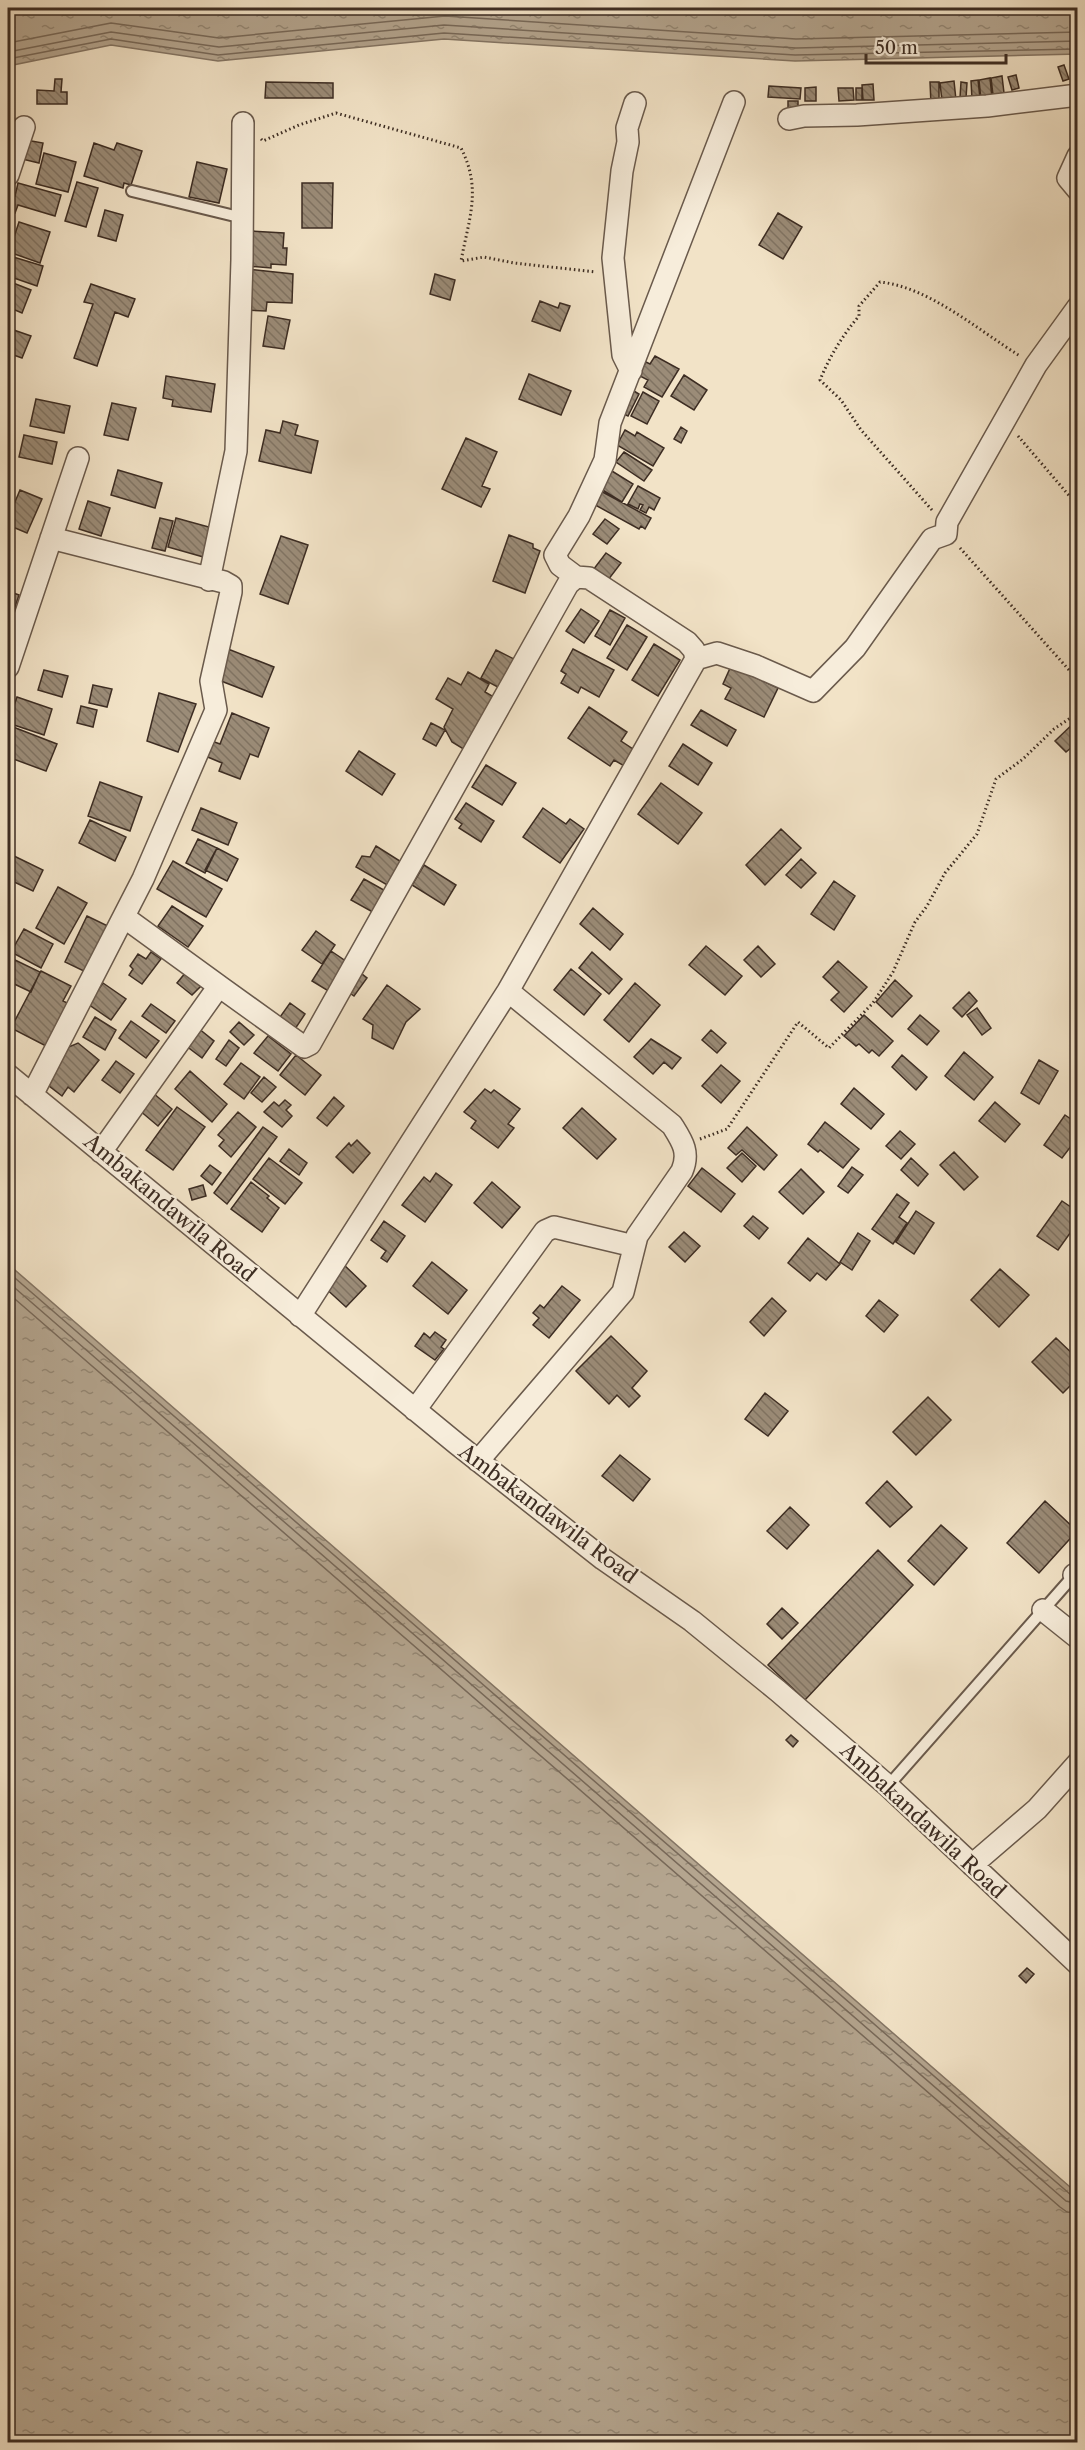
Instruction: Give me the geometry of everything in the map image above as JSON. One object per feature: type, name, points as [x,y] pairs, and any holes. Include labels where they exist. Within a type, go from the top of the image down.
[{"type":"street","points":[[789,119],[804,116],[857,115],[960,106],[987,106],[1077,95]]},
{"type":"street","points":[[300,1316],[508,991],[696,659],[694,650],[687,642],[589,578],[576,577],[560,565],[555,555],[579,516],[605,460],[610,423],[734,102]]},
{"type":"street","points":[[631,371],[623,355],[613,258],[622,171],[628,142],[627,128],[635,103]]},
{"type":"street","points":[[209,580],[236,451],[243,218],[243,123]]},
{"type":"street","points":[[8,175],[24,127]]},
{"type":"street","points":[[1077,156],[1068,178],[1077,190]]},
{"type":"street","points":[[696,659],[717,653],[756,666],[813,691],[855,648],[932,539],[947,528],[1036,365],[1077,307]]},
{"type":"street","points":[[8,668],[78,458]]},
{"type":"street","points":[[32,1095],[143,879],[216,710],[211,681],[231,586],[51,538]]},
{"type":"street","points":[[124,917],[304,1047],[310,1044],[568,584],[576,577]]},
{"type":"street","points":[[101,1152],[219,986]]},
{"type":"street","points":[[478,1461],[623,1292],[637,1236],[682,1171],[687,1160],[684,1145],[672,1125],[508,991]]},
{"type":"street","name":"Ambakandawila Road","points":[[8,1074],[478,1461],[603,1559],[692,1621],[778,1691],[888,1786],[1077,1964]]},
{"type":"street","points":[[415,1410],[545,1231],[554,1227],[634,1246]]},
{"type":"street","points":[[1043,1610],[1077,1638]]},
{"type":"street","points":[[972,1865],[1037,1809],[1077,1763]]},
{"type":"lane","points":[[132,191],[243,218]]},
{"type":"lane","points":[[888,1786],[1076,1575]]},
{"type":"path","points":[[243,123],[263,141],[299,125],[336,113],[461,148],[470,165],[474,194],[460,261],[484,257],[616,276]]},
{"type":"path","points":[[1036,365],[917,291],[897,284],[880,282],[859,306],[859,316],[843,334],[829,357],[820,380],[841,400],[861,430],[1077,680]]},
{"type":"path","points":[[1003,423],[1024,441],[1077,506]]},
{"type":"path","points":[[684,1145],[727,1129],[798,1022],[829,1048],[873,1003],[893,972],[915,922],[927,906],[945,873],[977,834],[996,779],[1023,759],[1054,729],[1077,713]]},
{"type":"water","points":[[8,8],[1077,8],[1078,54],[795,61],[444,39],[218,61],[111,45],[8,66]]},
{"type":"water","points":[[8,1264],[1077,2193],[1077,2442],[8,2442]]},
{"type":"building","points":[[1064,65],[1069,79],[1063,81],[1058,67]]},
{"type":"building","points":[[1016,75],[1019,88],[1012,90],[1008,77]]},
{"type":"building","points":[[1002,76],[1004,93],[993,95],[991,78]]},
{"type":"building","points":[[990,78],[992,98],[981,100],[979,80]]},
{"type":"building","points":[[55,79],[62,79],[61,92],[67,92],[67,104],[37,104],[37,90],[54,91]]},
{"type":"building","points":[[978,80],[980,98],[972,99],[971,81]]},
{"type":"building","points":[[954,81],[956,100],[942,101],[940,83]]},
{"type":"building","points":[[266,82],[333,83],[333,98],[265,98]]},
{"type":"building","points":[[930,82],[939,82],[939,104],[931,104]]},
{"type":"building","points":[[961,82],[967,83],[966,98],[960,98]]},
{"type":"building","points":[[873,84],[874,100],[863,100],[862,85]]},
{"type":"building","points":[[769,86],[801,88],[800,99],[768,97]]},
{"type":"building","points":[[816,87],[816,101],[805,101],[805,88]]},
{"type":"building","points":[[838,88],[853,88],[854,100],[839,101]]},
{"type":"building","points":[[856,88],[862,88],[862,100],[856,100]]},
{"type":"building","points":[[788,101],[798,101],[798,110],[788,110]]},
{"type":"building","points":[[26,140],[43,143],[39,163],[22,159]]},
{"type":"building","points":[[94,143],[114,150],[117,143],[142,151],[131,185],[124,183],[123,188],[84,176]]},
{"type":"building","points":[[44,153],[76,162],[68,192],[36,184]]},
{"type":"building","points":[[197,162],[227,169],[219,203],[189,197]]},
{"type":"building","points":[[77,182],[98,188],[86,227],[65,221]]},
{"type":"building","points":[[18,183],[61,195],[55,216],[18,205],[15,213],[8,211],[8,194],[15,196]]},
{"type":"building","points":[[302,183],[333,183],[332,228],[302,228]]},
{"type":"building","points":[[105,210],[123,215],[116,241],[98,236]]},
{"type":"building","points":[[778,213],[802,227],[783,259],[759,245]]},
{"type":"building","points":[[19,222],[50,232],[40,263],[9,252]]},
{"type":"building","points":[[250,231],[284,233],[283,248],[287,248],[286,265],[271,264],[271,268],[247,266]]},
{"type":"building","points":[[10,256],[43,266],[37,286],[8,276]]},
{"type":"building","points":[[246,269],[293,274],[292,303],[267,302],[266,311],[243,310]]},
{"type":"building","points":[[435,274],[455,280],[450,300],[430,294]]},
{"type":"building","points":[[8,281],[31,290],[22,313],[8,307]]},
{"type":"building","points":[[91,284],[135,299],[128,317],[115,312],[97,366],[74,358],[93,304],[84,302]]},
{"type":"building","points":[[540,301],[558,308],[560,303],[570,306],[560,331],[532,321]]},
{"type":"building","points":[[268,316],[290,320],[284,349],[263,346]]},
{"type":"building","points":[[8,328],[31,336],[22,358],[8,353]]},
{"type":"building","points":[[655,356],[679,369],[662,397],[644,387],[648,380],[638,375],[646,362],[650,364]]},
{"type":"building","points":[[529,374],[571,391],[561,415],[519,399]]},
{"type":"building","points":[[684,375],[707,390],[694,410],[671,396]]},
{"type":"building","points":[[166,376],[215,384],[211,412],[172,406],[173,400],[163,398]]},
{"type":"building","points":[[629,388],[639,394],[628,416],[617,411]]},
{"type":"building","points":[[643,392],[659,401],[647,424],[631,416]]},
{"type":"building","points":[[36,399],[70,406],[64,433],[30,426]]},
{"type":"building","points":[[112,403],[136,408],[128,440],[104,435]]},
{"type":"building","points":[[283,421],[298,425],[295,435],[318,441],[311,473],[259,461],[266,430],[280,433]]},
{"type":"building","points":[[681,427],[687,431],[681,443],[674,439]]},
{"type":"building","points":[[625,430],[635,436],[637,432],[664,448],[653,466],[617,445]]},
{"type":"building","points":[[24,435],[57,442],[52,464],[19,457]]},
{"type":"building","points":[[466,438],[497,452],[482,486],[490,489],[481,507],[442,489]]},
{"type":"building","points":[[624,452],[652,470],[644,481],[616,462]]},
{"type":"building","points":[[607,468],[633,484],[622,502],[596,486]]},
{"type":"building","points":[[118,470],[162,483],[155,508],[111,495]]},
{"type":"building","points":[[638,486],[660,498],[654,510],[649,507],[646,513],[640,510],[643,505],[640,504],[638,509],[628,504]]},
{"type":"building","points":[[595,488],[651,518],[645,529],[641,526],[639,529],[588,501]]},
{"type":"building","points":[[20,490],[42,499],[27,533],[8,525],[8,507],[12,509]]},
{"type":"building","points":[[88,501],[110,508],[101,536],[79,529]]},
{"type":"building","points":[[160,518],[173,521],[165,551],[152,548]]},
{"type":"building","points":[[176,518],[216,529],[207,558],[168,547]]},
{"type":"building","points":[[605,519],[619,529],[607,544],[593,534]]},
{"type":"building","points":[[509,535],[533,544],[533,548],[540,551],[525,593],[493,581]]},
{"type":"building","points":[[281,536],[308,545],[288,604],[260,594]]},
{"type":"building","points":[[606,553],[621,563],[608,580],[593,570]]},
{"type":"building","points":[[8,591],[19,595],[12,616],[8,615]]},
{"type":"building","points":[[581,609],[599,621],[584,643],[566,631]]},
{"type":"building","points":[[610,610],[625,618],[610,645],[595,636]]},
{"type":"building","points":[[627,625],[647,637],[627,670],[607,658]]},
{"type":"building","points":[[654,644],[680,660],[658,696],[632,680]]},
{"type":"building","points":[[228,649],[274,667],[262,697],[216,679]]},
{"type":"building","points":[[573,649],[614,670],[599,697],[581,687],[578,693],[561,683],[566,674],[561,671]]},
{"type":"building","points":[[496,650],[520,662],[505,691],[481,678]]},
{"type":"building","points":[[731,666],[778,688],[764,717],[725,699],[731,688],[723,684]]},
{"type":"building","points":[[44,670],[68,676],[62,697],[38,690]]},
{"type":"building","points":[[468,672],[489,684],[485,692],[499,700],[470,753],[452,742],[444,727],[453,709],[436,699],[448,678],[461,685]]},
{"type":"building","points":[[93,685],[112,689],[107,707],[89,703]]},
{"type":"building","points":[[159,693],[196,704],[178,752],[147,741]]},
{"type":"building","points":[[17,697],[52,709],[44,735],[8,723]]},
{"type":"building","points":[[81,706],[97,710],[93,727],[77,723]]},
{"type":"building","points":[[589,707],[627,732],[621,741],[636,751],[626,767],[614,760],[610,766],[568,738]]},
{"type":"building","points":[[701,710],[736,730],[727,746],[691,725]]},
{"type":"building","points":[[232,713],[269,728],[258,757],[250,754],[240,779],[219,771],[222,763],[203,755],[209,740],[220,744]]},
{"type":"building","points":[[1078,719],[1078,742],[1066,752],[1055,741]]},
{"type":"building","points":[[431,723],[445,730],[436,746],[423,739]]},
{"type":"building","points":[[8,725],[57,744],[46,771],[8,757]]},
{"type":"building","points":[[683,744],[712,763],[698,785],[669,766]]},
{"type":"building","points":[[359,751],[395,774],[382,795],[346,771]]},
{"type":"building","points":[[486,765],[516,783],[502,805],[472,787]]},
{"type":"building","points":[[100,782],[142,797],[130,831],[88,816]]},
{"type":"building","points":[[661,783],[702,813],[678,844],[638,814]]},
{"type":"building","points":[[466,803],[494,821],[481,842],[459,828],[462,824],[455,819]]},
{"type":"building","points":[[201,808],[237,823],[228,845],[192,830]]},
{"type":"building","points":[[543,808],[566,824],[570,819],[584,829],[560,863],[523,837]]},
{"type":"building","points":[[90,820],[126,837],[115,861],[79,843]]},
{"type":"building","points":[[781,829],[801,848],[765,885],[746,865]]},
{"type":"building","points":[[198,839],[217,848],[205,873],[186,863]]},
{"type":"building","points":[[376,846],[403,863],[389,886],[356,867],[362,856],[370,857]]},
{"type":"building","points":[[217,848],[238,859],[227,881],[205,870]]},
{"type":"building","points":[[12,855],[43,870],[33,891],[8,879],[8,864]]},
{"type":"building","points":[[801,859],[816,873],[801,888],[786,875]]},
{"type":"building","points":[[173,861],[222,889],[206,917],[157,889]]},
{"type":"building","points":[[424,865],[456,885],[444,905],[412,885]]},
{"type":"building","points":[[364,879],[391,894],[378,915],[351,900]]},
{"type":"building","points":[[834,881],[855,896],[834,930],[811,914]]},
{"type":"building","points":[[58,887],[87,903],[64,944],[36,928]]},
{"type":"building","points":[[172,906],[203,926],[188,947],[158,926]]},
{"type":"building","points":[[593,908],[623,934],[610,950],[580,924]]},
{"type":"building","points":[[87,916],[112,928],[90,974],[65,962]]},
{"type":"building","points":[[24,929],[53,944],[41,968],[11,952]]},
{"type":"building","points":[[316,931],[335,945],[322,964],[302,950]]},
{"type":"building","points":[[706,946],[742,976],[725,995],[689,965]]},
{"type":"building","points":[[758,946],[775,964],[761,977],[744,960]]},
{"type":"building","points":[[331,951],[353,966],[335,995],[312,981]]},
{"type":"building","points":[[151,952],[161,959],[142,984],[129,975],[133,969],[130,966],[138,954],[146,959]]},
{"type":"building","points":[[592,952],[622,979],[609,994],[579,968]]},
{"type":"building","points":[[15,960],[40,972],[31,992],[8,981]]},
{"type":"building","points":[[838,961],[867,987],[844,1012],[831,1000],[839,992],[823,977]]},
{"type":"building","points":[[571,969],[601,994],[584,1015],[554,990]]},
{"type":"building","points":[[357,970],[367,978],[354,996],[344,989]]},
{"type":"building","points":[[41,971],[71,986],[63,1001],[75,1007],[48,1047],[11,1028]]},
{"type":"building","points":[[186,972],[202,985],[192,995],[177,983]]},
{"type":"building","points":[[895,980],[912,996],[892,1017],[876,1002]]},
{"type":"building","points":[[103,983],[126,999],[111,1020],[88,1004]]},
{"type":"building","points":[[635,983],[660,1005],[629,1042],[604,1020]]},
{"type":"building","points":[[387,985],[420,1009],[406,1022],[393,1049],[372,1038],[373,1025],[363,1019]]},
{"type":"building","points":[[969,992],[977,1001],[962,1017],[953,1008]]},
{"type":"building","points":[[290,1003],[305,1014],[295,1029],[280,1017]]},
{"type":"building","points":[[151,1004],[175,1021],[166,1033],[142,1016]]},
{"type":"building","points":[[977,1008],[991,1028],[982,1035],[967,1015]]},
{"type":"building","points":[[864,1015],[893,1041],[879,1056],[872,1050],[869,1053],[859,1044],[856,1046],[844,1036]]},
{"type":"building","points":[[920,1015],[939,1031],[927,1045],[908,1029]]},
{"type":"building","points":[[95,1017],[116,1030],[105,1050],[83,1037]]},
{"type":"building","points":[[131,1021],[159,1041],[146,1058],[119,1038]]},
{"type":"building","points":[[239,1022],[254,1035],[244,1045],[230,1032]]},
{"type":"building","points":[[198,1028],[214,1041],[202,1058],[185,1045]]},
{"type":"building","points":[[711,1030],[726,1043],[717,1053],[702,1040]]},
{"type":"building","points":[[268,1036],[291,1054],[278,1071],[254,1053]]},
{"type":"building","points":[[651,1039],[681,1058],[672,1069],[664,1062],[653,1074],[634,1057]]},
{"type":"building","points":[[229,1040],[239,1048],[226,1066],[216,1059]]},
{"type":"building","points":[[78,1043],[99,1060],[74,1092],[68,1087],[62,1096],[49,1086],[64,1049]]},
{"type":"building","points":[[964,1052],[993,1077],[974,1100],[945,1076]]},
{"type":"building","points":[[296,1055],[321,1075],[305,1095],[280,1075]]},
{"type":"building","points":[[902,1055],[927,1077],[916,1090],[892,1067]]},
{"type":"building","points":[[1039,1060],[1058,1071],[1039,1104],[1021,1093]]},
{"type":"building","points":[[116,1061],[134,1074],[120,1093],[102,1080]]},
{"type":"building","points":[[241,1063],[260,1077],[244,1099],[224,1084]]},
{"type":"building","points":[[721,1065],[740,1081],[721,1103],[702,1086]]},
{"type":"building","points":[[190,1071],[227,1104],[212,1122],[175,1089]]},
{"type":"building","points":[[264,1077],[276,1087],[262,1102],[251,1093]]},
{"type":"building","points":[[854,1088],[884,1114],[871,1129],[841,1104]]},
{"type":"building","points":[[485,1089],[491,1093],[494,1090],[520,1109],[508,1124],[514,1128],[498,1148],[471,1128],[476,1121],[464,1112]]},
{"type":"building","points":[[153,1093],[172,1109],[158,1126],[139,1110]]},
{"type":"building","points":[[334,1097],[344,1106],[327,1126],[317,1118]]},
{"type":"building","points":[[285,1100],[291,1105],[286,1110],[292,1116],[282,1127],[264,1112],[274,1102],[279,1106]]},
{"type":"building","points":[[995,1102],[1020,1124],[1005,1142],[979,1121]]},
{"type":"building","points":[[177,1107],[205,1127],[173,1170],[146,1150]]},
{"type":"building","points":[[582,1108],[616,1139],[597,1159],[563,1128]]},
{"type":"building","points":[[238,1112],[256,1127],[231,1157],[219,1146],[224,1140],[218,1135]]},
{"type":"building","points":[[1065,1115],[1078,1124],[1078,1137],[1062,1158],[1044,1145]]},
{"type":"building","points":[[825,1122],[859,1149],[843,1168],[820,1150],[818,1152],[808,1144]]},
{"type":"building","points":[[263,1127],[277,1137],[227,1204],[214,1193]]},
{"type":"building","points":[[747,1127],[777,1155],[764,1170],[742,1150],[736,1155],[728,1148]]},
{"type":"building","points":[[900,1131],[915,1144],[901,1159],[886,1146]]},
{"type":"building","points":[[357,1140],[370,1153],[353,1173],[336,1157],[349,1143],[351,1146]]},
{"type":"building","points":[[289,1149],[307,1163],[299,1175],[280,1161]]},
{"type":"building","points":[[954,1152],[978,1177],[964,1190],[940,1165]]},
{"type":"building","points":[[742,1153],[756,1166],[742,1182],[727,1168]]},
{"type":"building","points":[[269,1158],[302,1183],[285,1204],[253,1179]]},
{"type":"building","points":[[911,1158],[928,1174],[918,1186],[901,1170]]},
{"type":"building","points":[[210,1165],[221,1173],[212,1185],[201,1176]]},
{"type":"building","points":[[852,1167],[863,1175],[848,1193],[838,1186]]},
{"type":"building","points":[[702,1168],[735,1194],[721,1212],[688,1186]]},
{"type":"building","points":[[801,1169],[824,1192],[803,1214],[779,1192]]},
{"type":"building","points":[[436,1173],[452,1185],[425,1222],[402,1205],[424,1177],[430,1182]]},
{"type":"building","points":[[251,1182],[269,1196],[267,1198],[279,1208],[262,1232],[231,1209]]},
{"type":"building","points":[[492,1182],[520,1207],[502,1228],[474,1203]]},
{"type":"building","points":[[203,1185],[206,1196],[192,1200],[189,1189]]},
{"type":"building","points":[[897,1194],[909,1203],[899,1217],[907,1223],[893,1244],[872,1229]]},
{"type":"building","points":[[1062,1201],[1078,1212],[1078,1222],[1058,1250],[1037,1236]]},
{"type":"building","points":[[916,1211],[934,1223],[914,1254],[896,1242]]},
{"type":"building","points":[[753,1216],[768,1228],[759,1239],[744,1226]]},
{"type":"building","points":[[384,1221],[405,1236],[387,1262],[381,1258],[386,1251],[371,1240]]},
{"type":"building","points":[[684,1232],[700,1246],[685,1262],[669,1247]]},
{"type":"building","points":[[858,1233],[870,1241],[852,1270],[840,1262]]},
{"type":"building","points":[[808,1238],[840,1264],[826,1280],[817,1273],[810,1281],[788,1263]]},
{"type":"building","points":[[432,1262],[467,1290],[448,1314],[413,1286]]},
{"type":"building","points":[[342,1263],[366,1286],[346,1307],[322,1285]]},
{"type":"building","points":[[1000,1269],[1029,1295],[999,1327],[971,1300]]},
{"type":"building","points":[[562,1286],[580,1300],[549,1338],[533,1325],[539,1318],[533,1313],[540,1305],[544,1308]]},
{"type":"building","points":[[772,1298],[786,1311],[764,1336],[750,1322]]},
{"type":"building","points":[[879,1300],[898,1315],[884,1332],[866,1316]]},
{"type":"building","points":[[435,1332],[446,1340],[441,1347],[444,1349],[435,1360],[415,1346],[424,1333],[430,1338]]},
{"type":"building","points":[[611,1336],[647,1371],[632,1388],[640,1396],[629,1407],[617,1395],[609,1404],[576,1371]]},
{"type":"building","points":[[1056,1338],[1078,1359],[1078,1378],[1063,1393],[1032,1362]]},
{"type":"building","points":[[765,1393],[788,1411],[768,1436],[745,1419]]},
{"type":"building","points":[[928,1397],[951,1420],[916,1455],[893,1432]]},
{"type":"building","points":[[620,1455],[650,1479],[633,1501],[602,1476]]},
{"type":"building","points":[[887,1481],[912,1507],[890,1527],[866,1503]]},
{"type":"building","points":[[1045,1501],[1077,1531],[1039,1573],[1007,1543]]},
{"type":"building","points":[[790,1507],[809,1525],[787,1549],[767,1531]]},
{"type":"building","points":[[941,1525],[967,1548],[934,1585],[908,1561]]},
{"type":"building","points":[[878,1550],[913,1585],[805,1700],[768,1665]]},
{"type":"building","points":[[782,1608],[798,1623],[782,1639],[767,1624]]},
{"type":"building","points":[[791,1735],[798,1741],[793,1747],[786,1740]]},
{"type":"building","points":[[1027,1968],[1034,1974],[1026,1983],[1019,1976]]}]
